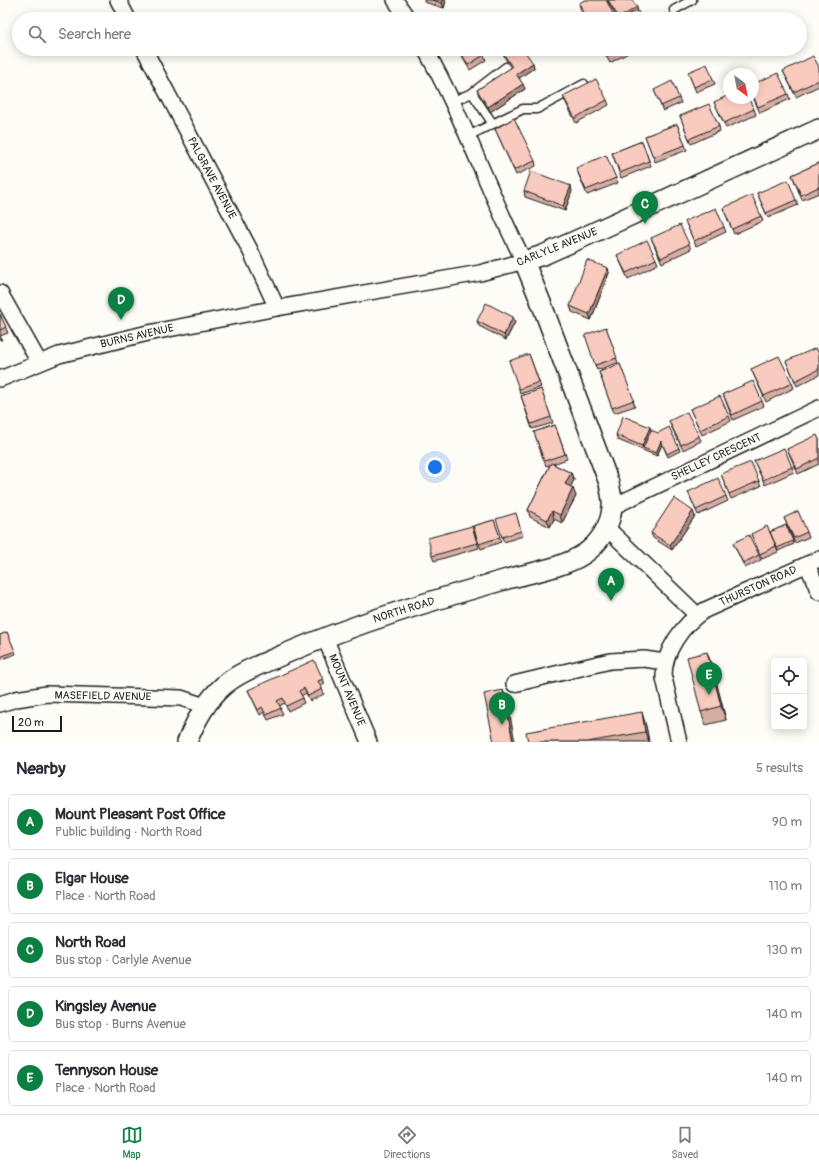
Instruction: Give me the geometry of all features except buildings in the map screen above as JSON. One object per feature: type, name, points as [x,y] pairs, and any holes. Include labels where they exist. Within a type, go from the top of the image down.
[{"type":"street","points":[[118,0],[124,12]]},
{"type":"street","points":[[395,0],[403,12]]},
{"type":"street","name":"PALGRAVE AVENUE","points":[[148,56],[250,250],[277,308]]},
{"type":"street","name":"NORTH ROAD","points":[[188,742],[193,728],[205,706],[212,696],[231,680],[268,662],[325,638],[392,613],[576,559],[591,548],[607,528],[612,506],[609,483],[603,464],[524,261],[512,238],[468,136],[429,56]]},
{"type":"street","name":"CARLYLE AVENUE","points":[[277,308],[480,273],[543,255],[819,129]]},
{"type":"street","points":[[0,293],[39,362]]},
{"type":"street","name":"BURNS AVENUE","points":[[0,379],[39,362],[76,350],[196,323],[277,308]]},
{"type":"street","name":"SHELLEY CRESCENT","points":[[612,506],[819,408]]},
{"type":"street","points":[[607,528],[697,615],[684,628],[670,650],[665,662],[664,678],[679,742]]},
{"type":"street","points":[[813,562],[819,592]]},
{"type":"street","name":"THURSTON ROAD","points":[[697,615],[744,591],[813,562]]},
{"type":"street","name":"MOUNT AVENUE","points":[[325,638],[369,742]]},
{"type":"street","points":[[514,684],[610,661],[644,659],[665,662]]},
{"type":"street","name":"MASEFIELD AVENUE","points":[[0,704],[16,699],[47,694],[181,698],[205,706]]},
{"type":"lane","points":[[674,10],[692,0]]},
{"type":"lane","points":[[451,102],[472,93],[506,67]]},
{"type":"lane","points":[[468,136],[523,109],[537,109],[584,84]]},
{"type":"lane","points":[[472,93],[493,124]]},
{"type":"place","name":"North Road","points":[[645,224]]},
{"type":"place","name":"Kingsley Avenue","points":[[121,320]]},
{"type":"place","name":"Mount Pleasant Post Office","points":[[611,601]]},
{"type":"place","name":"Tennyson House","points":[[709,695]]},
{"type":"place","name":"Elgar House","points":[[502,725]]}]
